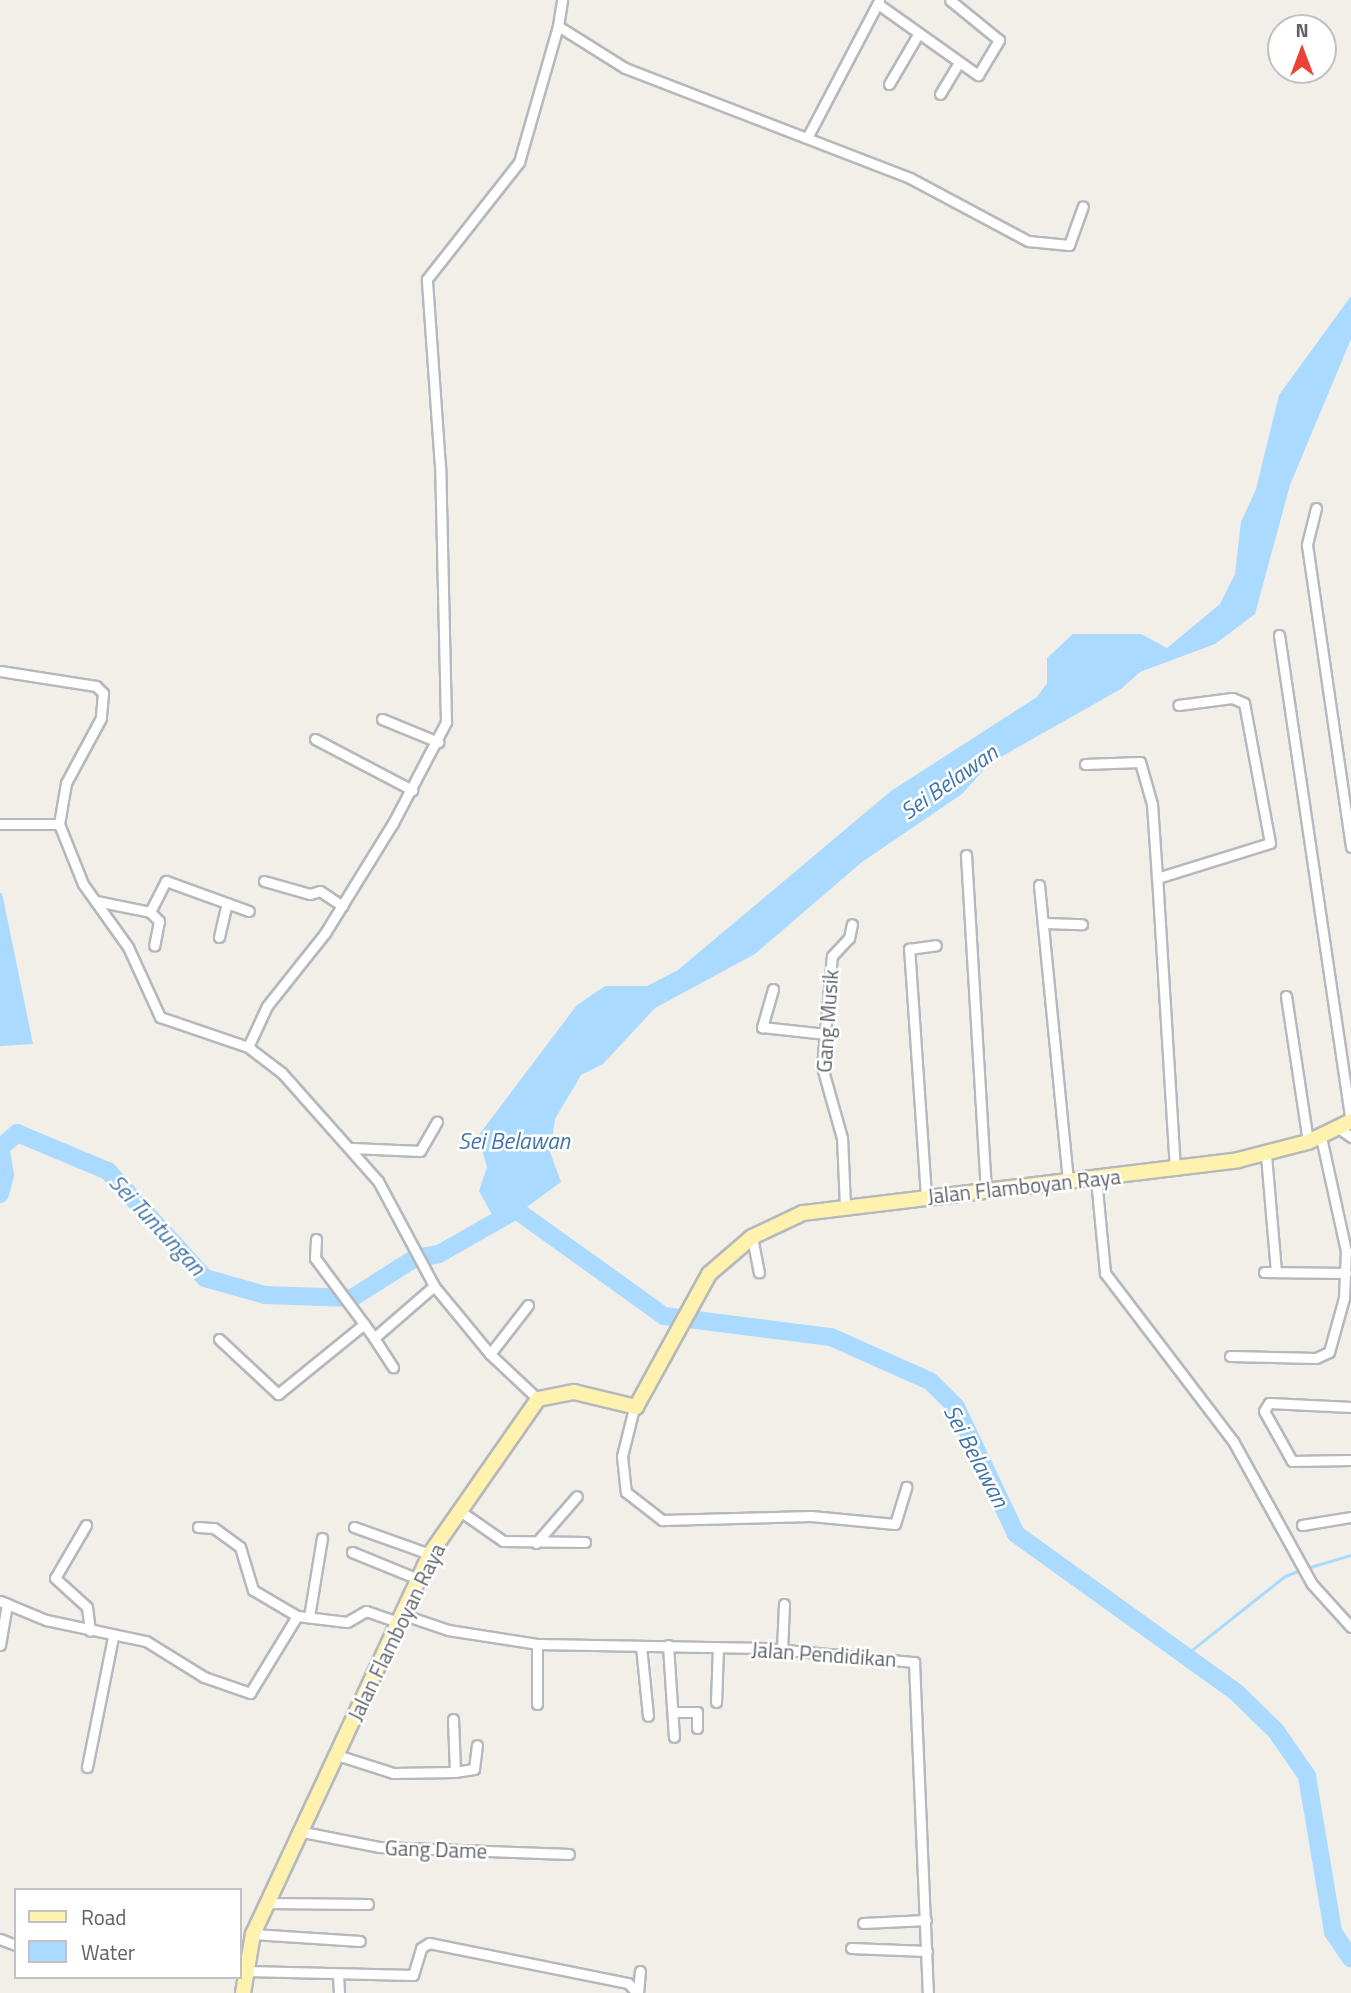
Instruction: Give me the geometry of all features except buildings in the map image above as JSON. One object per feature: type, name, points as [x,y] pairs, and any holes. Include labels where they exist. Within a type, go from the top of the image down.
[{"type":"main road","name":"Jalan Flamboyan Raya","points":[[634,1408],[709,1274],[752,1237],[803,1213],[926,1196],[986,1192],[1175,1170],[1266,1155],[1348,1127]]},
{"type":"main road","points":[[538,1399],[574,1392],[634,1408]]},
{"type":"main road","name":"Jalan Flamboyan Raya","points":[[243,1993],[244,1962],[253,1934],[303,1832],[430,1554],[538,1399]]},
{"type":"street","points":[[248,1047],[267,1006],[342,906],[438,742],[450,696],[426,279],[519,162],[558,26],[562,0]]},
{"type":"street","points":[[808,136],[879,2],[917,36],[957,66],[978,75],[999,40],[950,0]]},
{"type":"street","points":[[558,26],[625,68],[808,136],[910,178],[1028,241],[1069,245],[1083,206]]},
{"type":"street","points":[[889,84],[917,36]]},
{"type":"street","points":[[940,94],[957,66]]},
{"type":"street","points":[[1316,508],[1307,545],[1351,847]]},
{"type":"street","points":[[1279,635],[1348,1127]]},
{"type":"street","points":[[0,671],[96,686],[103,693],[101,719],[66,783],[61,829],[70,858],[135,958],[160,1017],[248,1047],[352,1148],[378,1181],[434,1286],[490,1354],[538,1399]]},
{"type":"street","points":[[1157,878],[1270,843],[1244,703],[1232,698],[1178,705]]},
{"type":"street","points":[[382,719],[438,742]]},
{"type":"street","points":[[315,739],[412,790]]},
{"type":"street","points":[[1085,764],[1140,762],[1152,804],[1175,1170]]},
{"type":"street","points":[[0,824],[61,829]]},
{"type":"street","points":[[966,855],[986,1192]]},
{"type":"street","points":[[150,912],[166,881],[249,911]]},
{"type":"street","points":[[264,881],[310,894],[320,891],[342,906]]},
{"type":"street","points":[[1039,886],[1045,923],[1068,1182]]},
{"type":"street","points":[[96,901],[150,912],[159,921],[154,946]]},
{"type":"street","points":[[219,937],[227,902]]},
{"type":"street","points":[[1045,923],[1082,924]]},
{"type":"street","name":"Gang Musik","points":[[845,1206],[842,1138],[822,1078],[832,956],[849,938],[852,924]]},
{"type":"street","points":[[926,1196],[909,949],[936,945]]},
{"type":"street","points":[[773,989],[762,1027],[826,1034]]},
{"type":"street","points":[[1230,1356],[1324,1357],[1346,1273],[1340,1205],[1315,1140],[1286,996]]},
{"type":"street","points":[[352,1148],[420,1151],[437,1122]]},
{"type":"street","points":[[1266,1155],[1276,1271]]},
{"type":"street","points":[[1096,1179],[1105,1273],[1233,1441],[1299,1555],[1312,1584],[1351,1627]]},
{"type":"street","points":[[752,1237],[759,1272]]},
{"type":"street","points":[[316,1240],[313,1253],[393,1367]]},
{"type":"street","points":[[1264,1272],[1346,1273]]},
{"type":"street","points":[[374,1338],[434,1286]]},
{"type":"street","points":[[490,1354],[528,1306]]},
{"type":"street","points":[[219,1339],[278,1394],[364,1324]]},
{"type":"street","points":[[1351,1407],[1269,1403],[1264,1411],[1292,1461],[1351,1460]]},
{"type":"street","points":[[634,1408],[623,1478],[632,1500],[662,1520],[811,1516],[899,1524],[906,1487]]},
{"type":"street","points":[[536,1543],[577,1496]]},
{"type":"street","points":[[460,1511],[495,1538],[536,1543],[585,1542]]},
{"type":"street","points":[[1302,1525],[1351,1517]]},
{"type":"street","points":[[86,1525],[55,1578],[87,1607],[90,1631]]},
{"type":"street","points":[[0,1645],[4,1603],[90,1631],[146,1641],[204,1677],[250,1693],[297,1616],[253,1590],[240,1547],[214,1528],[198,1527]]},
{"type":"street","points":[[354,1527],[430,1554]]},
{"type":"street","points":[[309,1617],[322,1538]]},
{"type":"street","points":[[352,1552],[418,1579]]},
{"type":"street","points":[[782,1650],[784,1604]]},
{"type":"street","name":"Jalan Pendidikan","points":[[297,1616],[347,1622],[366,1611],[448,1630],[537,1644],[668,1645],[782,1650],[905,1660],[919,1667],[928,1993]]},
{"type":"street","points":[[87,1767],[113,1637]]},
{"type":"street","points":[[537,1644],[537,1704]]},
{"type":"street","points":[[668,1645],[675,1712],[674,1737]]},
{"type":"street","points":[[641,1646],[648,1716]]},
{"type":"street","points":[[716,1702],[718,1647]]},
{"type":"street","points":[[675,1712],[697,1712],[697,1728]]},
{"type":"street","points":[[453,1719],[455,1772]]},
{"type":"street","points":[[337,1755],[393,1773],[455,1772],[474,1769],[477,1745]]},
{"type":"street","name":"Gang Dame","points":[[303,1832],[380,1847],[569,1854]]},
{"type":"street","points":[[268,1903],[368,1905]]},
{"type":"street","points":[[863,1923],[926,1920]]},
{"type":"street","points":[[253,1934],[360,1941]]},
{"type":"street","points":[[244,1962],[338,1974],[413,1976],[421,1948],[429,1943],[628,1983],[637,1993]]},
{"type":"street","points":[[851,1948],[927,1951]]},
{"type":"street","points":[[637,1993],[640,1971]]},
{"type":"street","points":[[338,1974],[339,1993]]},
{"type":"water","name":"Sei Belawan","points":[[1351,296],[1351,339],[1290,485],[1255,614],[1215,644],[1140,672],[1121,689],[990,763],[962,794],[862,862],[755,954],[655,1008],[603,1064],[581,1075],[555,1119],[550,1152],[561,1182],[502,1225],[495,1220],[479,1191],[487,1167],[478,1136],[577,1005],[605,986],[647,986],[678,970],[891,791],[1037,697],[1047,683],[1047,658],[1073,634],[1141,634],[1167,648],[1220,604],[1235,574],[1241,522],[1256,489],[1279,395]]},
{"type":"water","points":[[2,893],[33,1044],[0,1046]]},
{"type":"waterway","name":"Sei Tuntungan","points":[[0,1194],[5,1175],[0,1148],[17,1133],[108,1171],[205,1278],[265,1295],[352,1298],[415,1258],[439,1254],[516,1210]]},
{"type":"waterway","name":"Sei Belawan","points":[[513,1192],[516,1210],[664,1316],[831,1337],[930,1381],[956,1407],[1016,1534],[1237,1693],[1276,1731],[1307,1776],[1333,1932],[1351,1959]]},
{"type":"waterway","points":[[1307,1568],[1351,1555]]},
{"type":"waterway","points":[[1183,1657],[1285,1576],[1301,1570]]}]
